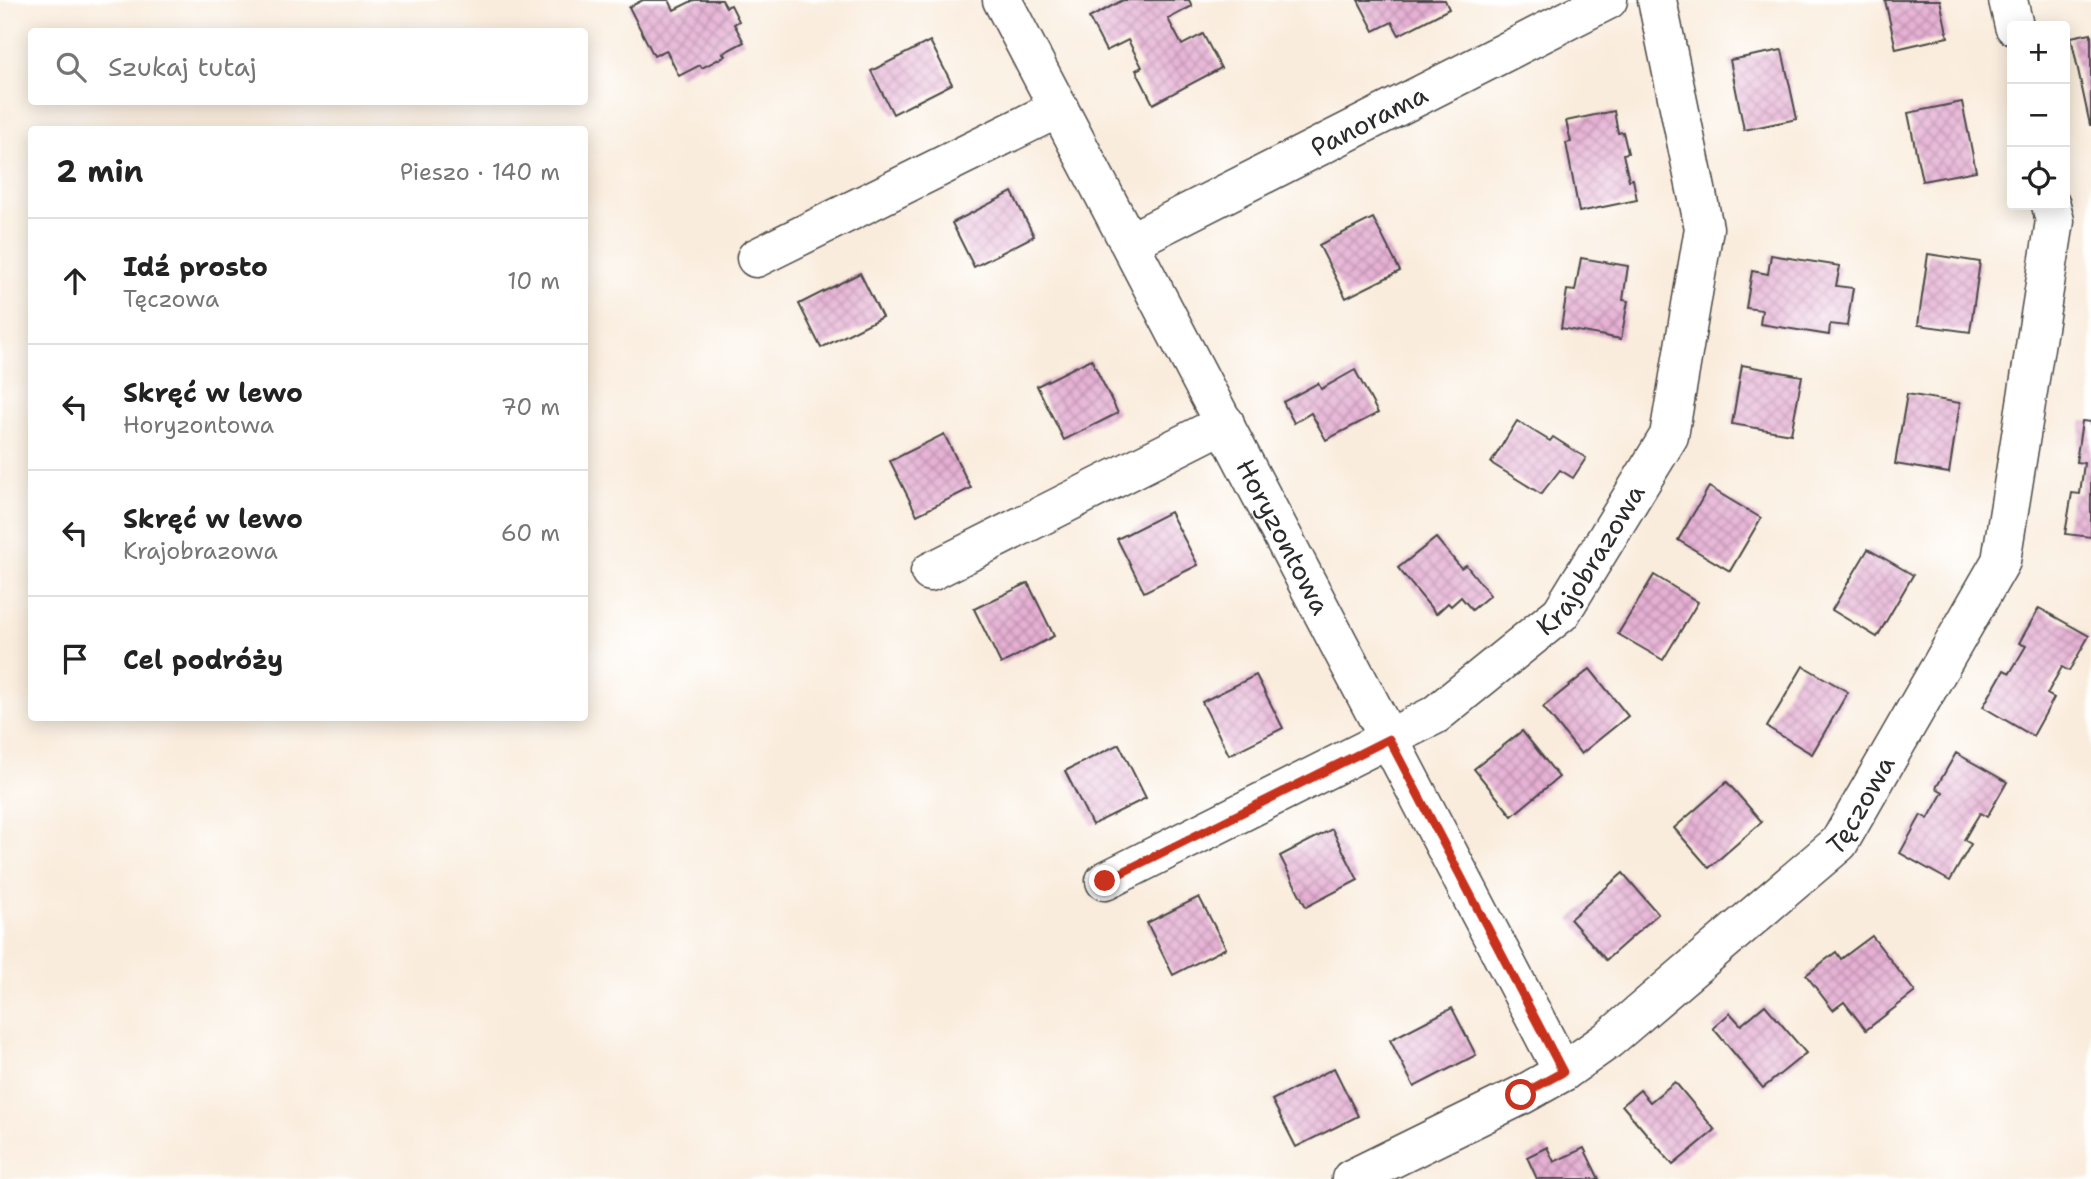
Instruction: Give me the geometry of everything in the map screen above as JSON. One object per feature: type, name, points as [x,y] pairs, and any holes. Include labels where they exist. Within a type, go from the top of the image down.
[{"type":"street","name":"Horyzontowa","points":[[1002,0],[1563,1072]]},
{"type":"street","name":"Panorama","points":[[1130,242],[1608,0]]},
{"type":"street","name":"Krajobrazowa","points":[[1105,881],[1435,715],[1560,613],[1669,436],[1703,228],[1657,0]]},
{"type":"street","points":[[2008,0],[2013,21]]},
{"type":"street","points":[[755,258],[1059,108]]},
{"type":"street","name":"Tęczowa","points":[[1351,1179],[1563,1072],[1608,1040],[1839,844],[2001,561],[2054,221],[2052,210]]},
{"type":"street","points":[[930,572],[1225,423]]},
{"type":"building","points":[[643,0],[669,0],[674,10],[694,0],[722,0],[726,7],[731,5],[739,21],[734,24],[744,42],[723,53],[725,56],[679,76],[666,50],[654,56],[629,7]]},
{"type":"building","points":[[1123,0],[1189,0],[1192,6],[1168,19],[1182,45],[1203,34],[1221,68],[1153,104],[1136,70],[1142,67],[1128,40],[1106,51],[1089,18]]},
{"type":"building","points":[[1358,0],[1445,0],[1449,9],[1399,35],[1392,22],[1374,31]]},
{"type":"building","points":[[1885,0],[1940,0],[1948,37],[1896,49]]},
{"type":"building","points":[[2091,33],[2091,125],[2090,125],[2071,37]]},
{"type":"building","points":[[930,41],[952,84],[893,114],[871,71]]},
{"type":"building","points":[[1782,50],[1797,119],[1744,130],[1730,60]]},
{"type":"building","points":[[1962,102],[1976,171],[1922,181],[1908,113]]},
{"type":"building","points":[[1614,111],[1618,133],[1623,132],[1628,153],[1623,154],[1629,180],[1633,179],[1637,200],[1579,212],[1566,143],[1571,142],[1566,121]]},
{"type":"building","points":[[1012,192],[1034,236],[974,267],[952,223]]},
{"type":"building","points":[[1373,218],[1400,271],[1346,298],[1319,245]]},
{"type":"building","points":[[1928,254],[1980,262],[1970,332],[1918,325]]},
{"type":"building","points":[[1771,255],[1840,266],[1836,286],[1853,288],[1847,326],[1830,324],[1829,335],[1760,324],[1762,310],[1746,308],[1752,271],[1768,274]]},
{"type":"building","points":[[1581,258],[1628,266],[1623,300],[1628,301],[1621,339],[1561,328],[1567,290],[1575,291]]},
{"type":"building","points":[[860,273],[882,317],[821,348],[799,304]]},
{"type":"building","points":[[1091,359],[1118,413],[1064,440],[1037,386]]},
{"type":"building","points":[[1742,365],[1802,376],[1791,434],[1732,424]]},
{"type":"building","points":[[1355,370],[1378,413],[1326,440],[1311,413],[1294,423],[1283,402],[1318,383],[1321,389]]},
{"type":"building","points":[[1907,394],[1960,403],[1949,473],[1895,464]]},
{"type":"building","points":[[1517,421],[1550,441],[1553,437],[1586,458],[1573,478],[1560,470],[1541,494],[1491,463]]},
{"type":"building","points":[[2082,421],[2091,422],[2091,537],[2065,534],[2072,493],[2080,494],[2084,463],[2076,462]]},
{"type":"building","points":[[944,434],[971,488],[917,515],[890,461]]},
{"type":"building","points":[[1709,487],[1761,518],[1730,571],[1678,540]]},
{"type":"building","points":[[1170,512],[1198,565],[1144,592],[1117,539]]},
{"type":"building","points":[[1436,538],[1461,568],[1466,565],[1490,595],[1472,610],[1461,597],[1451,606],[1448,603],[1436,614],[1398,568]]},
{"type":"building","points":[[1868,549],[1913,575],[1877,637],[1832,610]]},
{"type":"building","points":[[1654,575],[1698,602],[1663,660],[1618,634]]},
{"type":"building","points":[[1028,583],[1054,636],[1001,664],[974,609]]},
{"type":"building","points":[[2039,608],[2089,636],[2069,671],[2062,667],[2054,681],[2047,694],[2054,698],[2033,736],[1983,707],[2004,670],[2010,673],[2026,646],[2019,643]]},
{"type":"building","points":[[1803,666],[1848,692],[1812,754],[1767,727]]},
{"type":"building","points":[[1590,669],[1628,716],[1581,754],[1543,707]]},
{"type":"building","points":[[1256,675],[1283,728],[1229,755],[1202,702]]},
{"type":"building","points":[[1522,731],[1559,777],[1512,816],[1474,769]]},
{"type":"building","points":[[1119,744],[1146,798],[1092,825],[1065,771]]},
{"type":"building","points":[[1956,753],[2007,782],[1987,817],[1980,813],[1972,826],[1964,840],[1971,844],[1950,881],[1900,853],[1921,815],[1928,819],[1943,792],[1936,788]]},
{"type":"building","points":[[1727,782],[1762,822],[1709,868],[1674,828]]},
{"type":"building","points":[[1332,829],[1358,880],[1306,907],[1280,856]]},
{"type":"building","points":[[1623,873],[1658,914],[1606,960],[1570,919]]},
{"type":"building","points":[[1199,897],[1226,948],[1173,975],[1147,923]]},
{"type":"building","points":[[1872,936],[1915,992],[1866,1030],[1844,1002],[1833,1010],[1806,975],[1836,952],[1841,959]]},
{"type":"building","points":[[1765,1005],[1806,1053],[1763,1088],[1713,1028],[1730,1013],[1741,1025]]},
{"type":"building","points":[[1452,1008],[1476,1055],[1414,1087],[1390,1040]]},
{"type":"building","points":[[1334,1068],[1358,1116],[1296,1147],[1272,1100]]},
{"type":"building","points":[[1675,1082],[1715,1130],[1673,1165],[1622,1105],[1640,1090],[1650,1102]]},
{"type":"building","points":[[1547,1147],[1554,1162],[1584,1148],[1599,1179],[1537,1179],[1527,1157]]},
{"type":"route","points":[[1105,881],[1389,739],[1563,1072],[1521,1095]]}]
